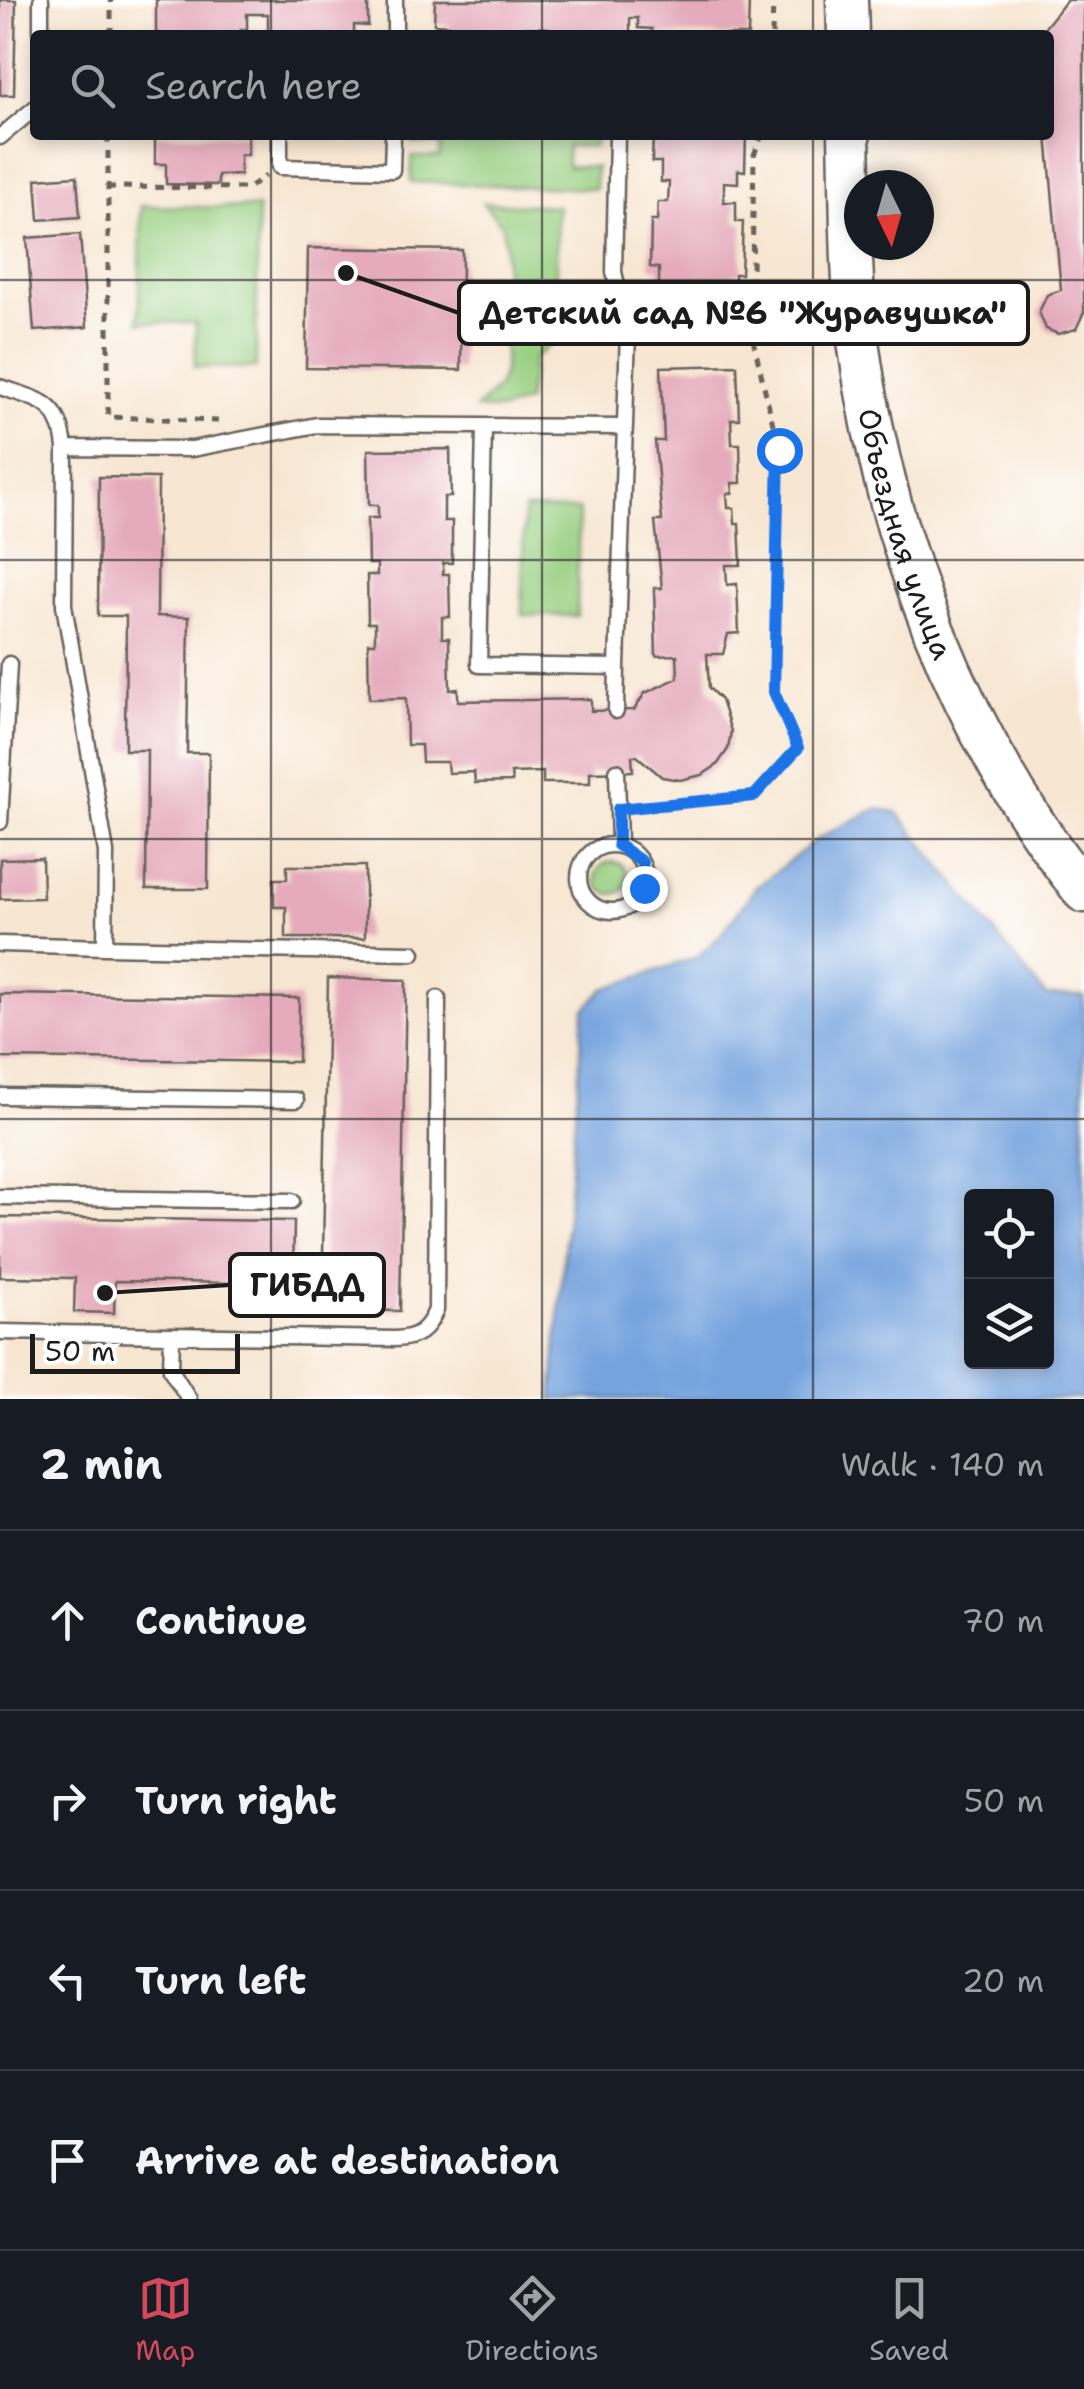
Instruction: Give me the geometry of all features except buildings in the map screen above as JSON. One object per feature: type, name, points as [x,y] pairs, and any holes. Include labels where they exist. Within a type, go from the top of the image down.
[{"type":"main road","points":[[847,0],[848,30]]},
{"type":"main road","name":"Объездная улица","points":[[849,140],[858,337],[872,430],[899,532],[936,642],[985,744],[1015,797],[1084,892]]},
{"type":"lane","points":[[41,0],[41,30]]},
{"type":"lane","points":[[394,30],[395,0]]},
{"type":"lane","points":[[0,137],[30,112]]},
{"type":"lane","points":[[280,140],[280,167],[392,170],[393,140]]},
{"type":"lane","points":[[616,710],[628,340],[614,272],[618,140]]},
{"type":"lane","points":[[0,387],[44,402],[62,420],[64,604],[106,852],[105,947]]},
{"type":"lane","points":[[64,448],[192,449],[317,425],[624,427]]},
{"type":"lane","points":[[484,426],[478,665],[617,667]]},
{"type":"lane","points":[[0,822],[9,664]]},
{"type":"lane","points":[[618,771],[618,845]]},
{"type":"lane","points":[[618,845],[642,862],[644,888],[628,906],[600,909],[582,894],[580,867],[596,848],[618,845]]},
{"type":"lane","points":[[0,944],[413,953]]},
{"type":"lane","points":[[0,1332],[395,1340],[413,1338],[430,1326],[436,1310],[438,998]]},
{"type":"lane","points":[[0,1096],[296,1100]]},
{"type":"lane","points":[[0,1198],[292,1201]]},
{"type":"lane","points":[[172,1335],[171,1370],[189,1399]]},
{"type":"path","points":[[110,30],[111,0]]},
{"type":"path","points":[[772,30],[773,0]]},
{"type":"path","points":[[108,140],[108,417],[222,421]]},
{"type":"path","points":[[618,809],[754,796],[798,748],[774,692],[779,450],[750,331],[754,155],[760,140]]},
{"type":"path","points":[[107,187],[248,188],[280,167]]},
{"type":"path","points":[[628,340],[750,331]]},
{"type":"green space","points":[[596,140],[595,146],[567,146],[567,166],[596,167],[595,189],[411,182],[412,157],[440,157],[440,144],[413,143]]},
{"type":"green space","points":[[483,203],[557,206],[555,341],[534,358],[527,401],[503,410],[476,409],[498,387],[504,371],[505,244],[502,225]]},
{"type":"green space","points":[[141,206],[258,208],[256,368],[195,367],[196,323],[139,322]]},
{"type":"green space","points":[[524,509],[579,510],[577,616],[522,615]]},
{"type":"green space","points":[[612,862],[623,867],[628,878],[623,889],[612,894],[601,889],[596,878],[601,867]]},
{"type":"water","points":[[876,809],[897,812],[1046,996],[1084,996],[1084,1399],[552,1399],[584,1010],[604,989],[697,957],[721,935],[755,888],[820,837]]},
{"type":"place","name":"Детский сад №6 \"Журавушка\"","points":[[346,273]]},
{"type":"place","name":"ГИБДД","points":[[105,1293]]},
{"type":"route","points":[[644,888],[642,862],[627,847],[618,845],[618,809],[754,796],[798,748],[774,692],[779,450]]}]
